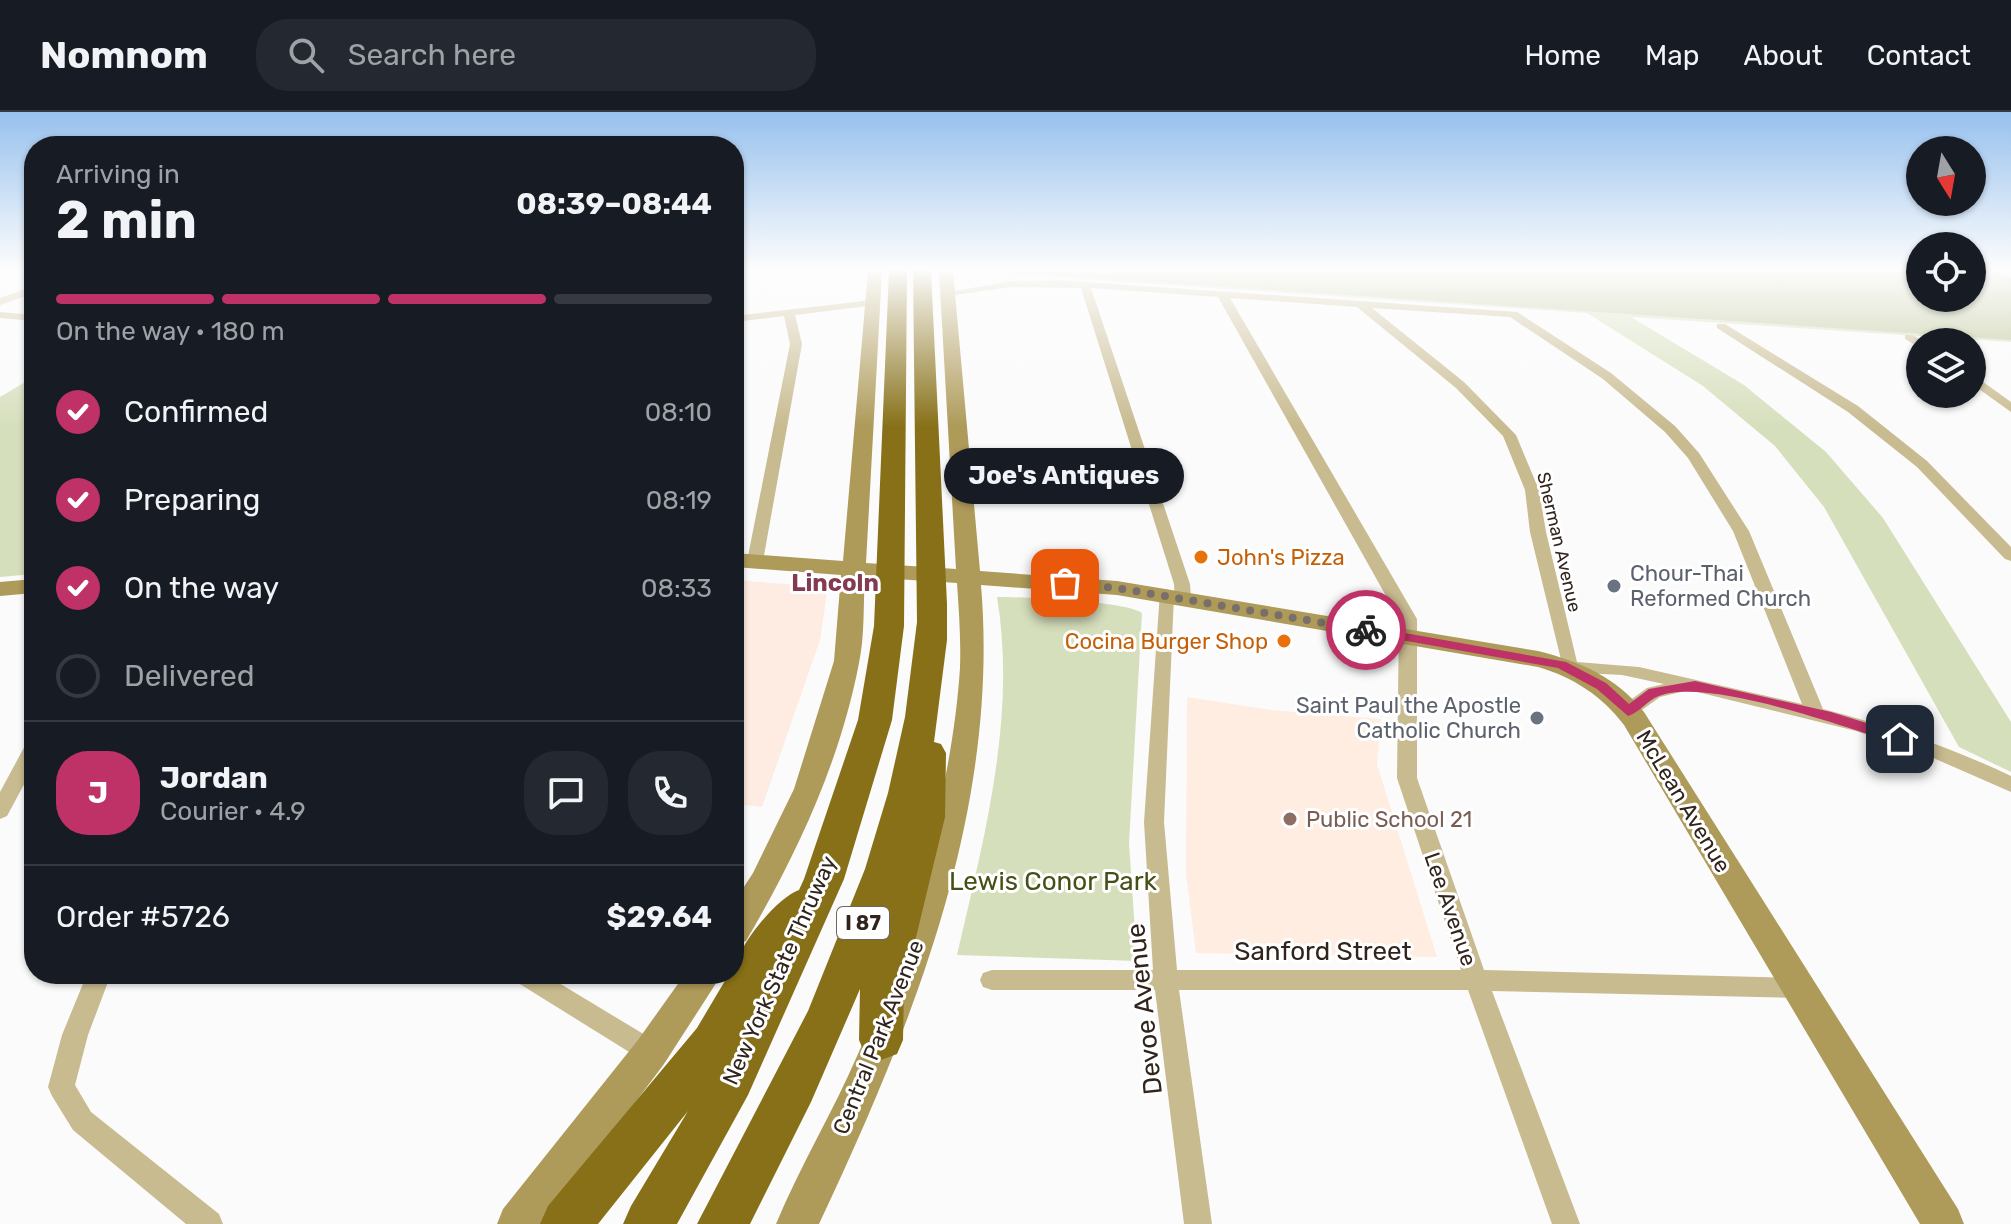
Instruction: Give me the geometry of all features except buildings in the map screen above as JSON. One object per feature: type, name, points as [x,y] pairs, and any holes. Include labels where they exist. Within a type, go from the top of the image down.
[{"type":"highway","name":"New York State Thruway","points":[[649,1224],[732,1080],[824,879],[875,720],[884,671],[893,530],[897,323]]},
{"type":"highway","name":"I 87","points":[[723,1224],[795,1085],[865,920],[906,790],[927,682],[931,637],[939,323]]},
{"type":"highway","points":[[881,1040],[882,987],[926,817],[929,749],[927,682]]},
{"type":"highway","points":[[566,1224],[713,1042],[772,939],[824,879]]},
{"type":"main road","points":[[744,915],[765,880],[809,789],[847,661],[862,569],[871,323]]},
{"type":"main road","name":"Central Park Avenue","points":[[797,1224],[843,1129],[914,955],[957,785],[972,679],[961,575],[944,323]]},
{"type":"main road","name":"McLean Avenue","points":[[744,560],[1077,584],[1409,637],[1538,659],[1570,668],[1609,692],[1628,711],[1943,1224]]},
{"type":"main road","points":[[0,589],[24,587]]},
{"type":"main road","points":[[518,1224],[651,1052],[698,984]]},
{"type":"street","points":[[744,560],[796,344],[791,323]]},
{"type":"street","name":"Devoe Avenue","points":[[1097,323],[1182,584],[1174,598],[1154,822],[1166,980],[1198,1224]]},
{"type":"street","name":"Lee Avenue","points":[[1239,323],[1406,614],[1409,637],[1407,778],[1476,980],[1566,1224]]},
{"type":"street","name":"Sherman Avenue","points":[[1384,323],[1460,385],[1509,435],[1532,490],[1538,532],[1570,668]]},
{"type":"street","points":[[1526,323],[1607,376],[1670,429],[1694,456],[1741,531],[1815,712]]},
{"type":"street","points":[[1721,326],[1853,409],[1922,464],[2011,556]]},
{"type":"street","points":[[1986,389],[2011,408]]},
{"type":"street","points":[[1570,668],[1613,666],[1815,712],[1906,741],[2011,785]]},
{"type":"street","points":[[1628,711],[1654,692],[1695,685]]},
{"type":"street","points":[[0,811],[17,774]]},
{"type":"street","name":"Sanford Street","points":[[992,980],[1476,980],[1798,988]]},
{"type":"street","points":[[95,984],[75,1035],[61,1087],[82,1121],[209,1224]]},
{"type":"street","points":[[539,984],[651,1052]]},
{"type":"shaded area","points":[[744,581],[812,586],[827,592],[820,640],[762,807],[744,805]]},
{"type":"shaded area","name":"Public School 21","points":[[1187,697],[1271,710],[1381,719],[1377,764],[1437,957],[1196,953],[1186,874]]},
{"type":"green space","points":[[1603,323],[1641,323],[1744,385],[1826,452],[1883,518],[2011,722],[2011,772],[1959,747],[1824,507],[1775,446],[1703,386]]},
{"type":"green space","points":[[1721,323],[2011,323],[2011,342],[1986,340],[1986,328],[1906,328],[1906,335]]},
{"type":"green space","points":[[1758,323],[2011,323],[2011,340],[1986,338],[1986,328],[1906,328],[1906,333]]},
{"type":"green space","points":[[24,383],[24,575],[0,577],[0,397]]},
{"type":"green space","name":"Lewis Conor Park","points":[[997,597],[1116,605],[1142,613],[1129,843],[1137,961],[957,955],[995,777],[1003,687]]},
{"type":"way so far","points":[[1065,583],[1117,588],[1366,630]]},
{"type":"place","name":"John's Pizza","points":[[1201,557]]},
{"type":"place","name":"Joe's Antiques","points":[[1065,583]]},
{"type":"place","name":"Chour-Thai Reformed Church","points":[[1614,586]]},
{"type":"place","name":"Cocina Burger Shop","points":[[1284,641]]},
{"type":"place","name":"Saint Paul the Apostle Catholic Church","points":[[1537,718]]},
{"type":"place","name":"Public School 21","points":[[1290,819]]},
{"type":"district","name":"Lincoln","points":[[835,583]]},
{"type":"route","points":[[1366,630],[1561,665],[1602,686],[1628,711],[1654,692],[1695,685],[1831,716],[1900,739]]}]
